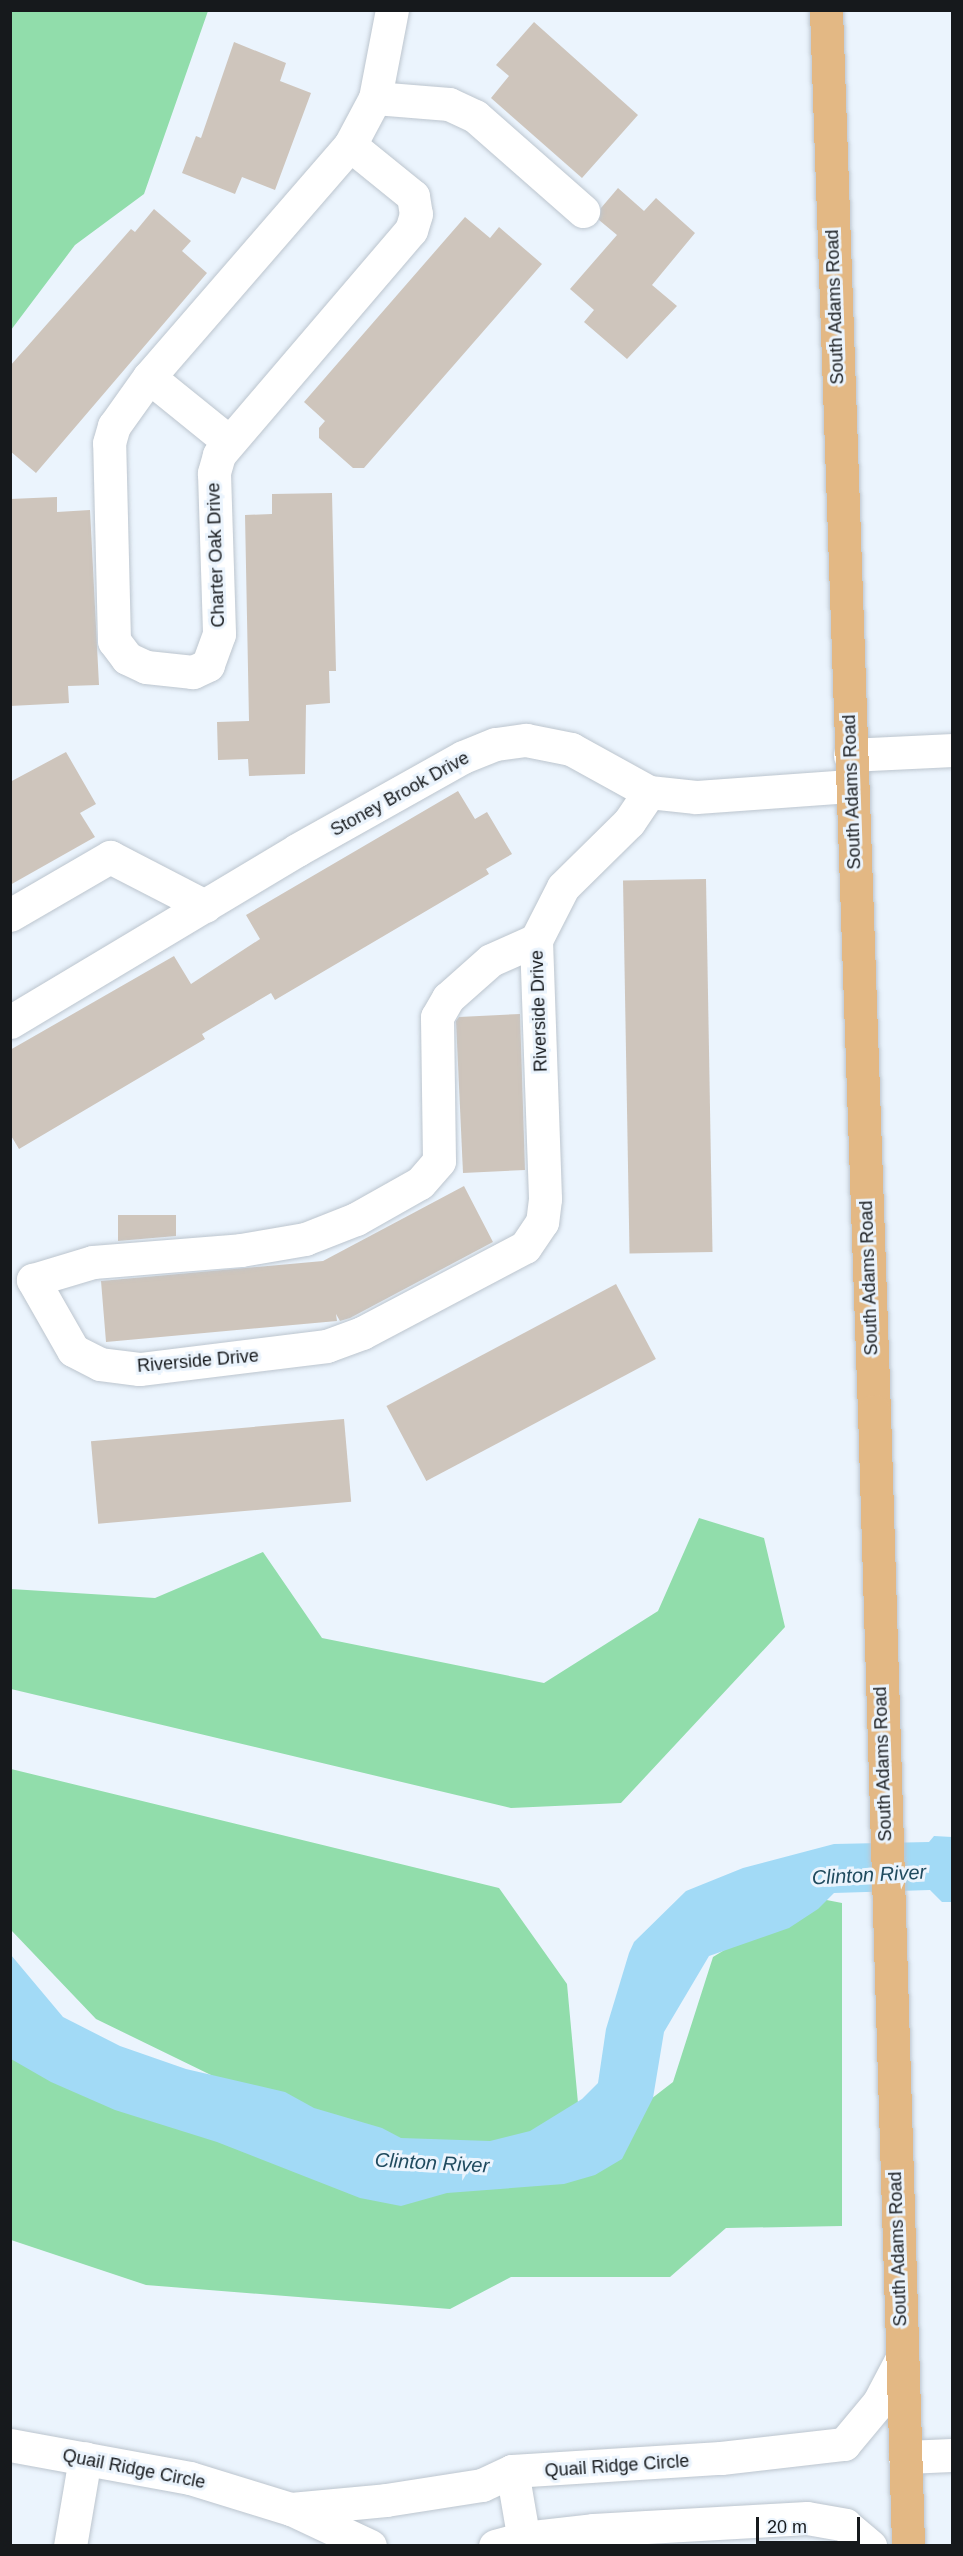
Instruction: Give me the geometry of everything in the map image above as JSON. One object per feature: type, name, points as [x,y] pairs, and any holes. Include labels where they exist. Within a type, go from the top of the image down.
[{"type":"main road","name":"South Adams Road","points":[[826,10],[908,2546]]},
{"type":"street","name":"Charter Oak Drive","points":[[350,145],[413,196],[416,214],[411,230],[228,441],[213,473],[219,634],[215,653],[208,665],[193,672],[146,667],[127,658],[114,641],[109,443],[114,426],[149,376],[350,145],[375,98],[392,10]]},
{"type":"street","points":[[375,98],[449,104],[476,116],[584,211]]},
{"type":"street","points":[[149,376],[228,441]]},
{"type":"street","name":"Stoney Brook Drive","points":[[10,1023],[205,906],[463,757],[496,744],[526,740],[571,749],[649,792],[696,797],[851,771],[952,750]]},
{"type":"street","name":"Riverside Drive","points":[[536,940],[491,960],[448,998],[438,1017],[439,1161],[420,1184],[356,1220],[305,1239],[241,1250],[93,1262],[33,1280],[73,1350],[100,1364],[139,1369],[327,1346],[475,1277],[525,1247],[542,1222],[545,1199],[536,940],[563,887],[629,822],[649,792]]},
{"type":"street","points":[[10,915],[110,857],[205,906]]},
{"type":"street","name":"Quail Ridge Circle","points":[[291,2509],[386,2500],[482,2485],[512,2471],[721,2458],[844,2444],[879,2402],[902,2360]]},
{"type":"street","name":"Quail Ridge Circle","points":[[10,2445],[190,2478],[291,2509],[370,2546]]},
{"type":"street","points":[[905,2457],[952,2455]]},
{"type":"street","points":[[70,2546],[85,2458]]},
{"type":"street","points":[[512,2471],[515,2543],[593,2530],[807,2518],[845,2525],[870,2546]]},
{"type":"green space","points":[[11,10],[208,11],[144,194],[75,245],[11,330]]},
{"type":"green space","points":[[699,1518],[764,1538],[785,1627],[621,1803],[511,1808],[11,1689],[11,1589],[155,1598],[263,1552],[322,1638],[544,1683],[658,1611]]},
{"type":"green space","points":[[11,1769],[499,1888],[567,1984],[578,2103],[616,2126],[673,2082],[713,1957],[811,1897],[842,1903],[842,2226],[726,2228],[670,2277],[511,2277],[450,2309],[146,2285],[11,2240],[10,2042],[213,2076],[96,2019],[11,1930]]},
{"type":"water","name":"Clinton River","points":[[934,1836],[952,1837],[952,1902],[942,1902],[930,1890],[834,1893],[818,1909],[789,1928],[709,1956],[664,2032],[653,2098],[622,2159],[595,2175],[564,2184],[447,2193],[401,2206],[360,2198],[217,2142],[115,2110],[51,2082],[11,2059],[11,1955],[63,2017],[120,2046],[186,2069],[285,2092],[314,2108],[382,2128],[401,2138],[490,2141],[530,2131],[582,2099],[598,2083],[606,2029],[634,1942],[686,1891],[743,1868],[834,1844],[929,1842]]},
{"type":"building","points":[[534,22],[638,115],[582,178],[491,98],[509,76],[496,65]]},
{"type":"building","points":[[234,42],[286,63],[280,81],[311,93],[275,190],[242,177],[235,194],[182,173],[196,136],[201,138]]},
{"type":"building","points":[[618,188],[644,211],[656,198],[695,233],[652,285],[677,306],[627,359],[584,322],[594,310],[570,289],[617,235],[599,220],[601,208]]},
{"type":"building","points":[[154,209],[191,241],[182,251],[207,273],[36,473],[10,451],[10,366],[131,229],[135,232]]},
{"type":"building","points":[[465,217],[490,238],[499,227],[542,264],[364,468],[353,468],[319,438],[319,428],[325,421],[304,402]]},
{"type":"building","points":[[332,493],[336,671],[329,671],[330,703],[306,705],[305,774],[249,776],[248,759],[218,760],[217,722],[249,721],[245,515],[272,514],[272,494]]},
{"type":"building","points":[[57,497],[57,512],[90,510],[99,685],[68,686],[69,703],[10,706],[10,499]]},
{"type":"building","points":[[66,752],[96,804],[80,813],[95,837],[10,885],[10,782]]},
{"type":"building","points":[[458,791],[475,819],[487,812],[512,854],[486,869],[489,874],[275,1000],[271,993],[202,1034],[205,1039],[19,1149],[10,1134],[10,1050],[174,956],[191,984],[260,939],[246,915]]},
{"type":"building","points":[[706,879],[713,1252],[630,1253],[623,880]]},
{"type":"building","points":[[520,1014],[525,1170],[463,1173],[456,1021],[459,1017]]},
{"type":"building","points":[[464,1186],[493,1242],[350,1318],[340,1321],[336,1314],[337,1321],[106,1342],[101,1281],[323,1261]]},
{"type":"building","points":[[118,1215],[176,1215],[176,1236],[118,1241]]},
{"type":"building","points":[[616,1284],[656,1359],[426,1481],[386,1406]]},
{"type":"building","points":[[344,1419],[351,1502],[98,1524],[91,1441]]}]
